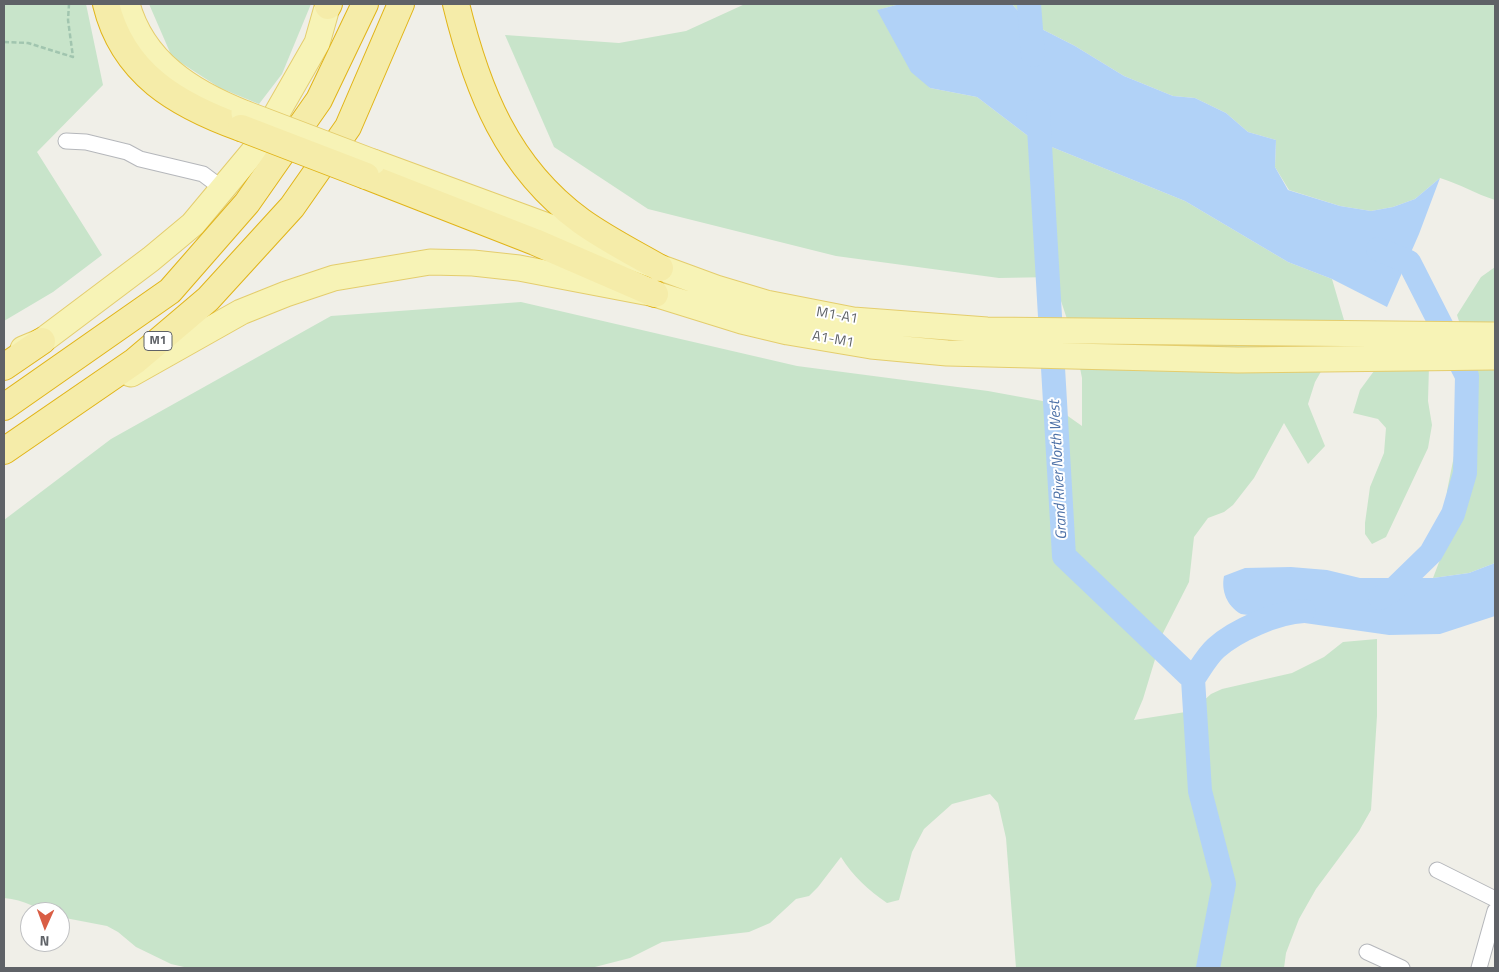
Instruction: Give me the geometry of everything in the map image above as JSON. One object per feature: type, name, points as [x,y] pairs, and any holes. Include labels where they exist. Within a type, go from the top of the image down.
[{"type":"highway","points":[[106,4],[122,47],[150,79],[190,108],[242,120],[369,169],[655,294]]},
{"type":"highway","name":"M1","points":[[4,407],[170,291],[247,203],[319,100],[365,4]]},
{"type":"highway","name":"M1","points":[[4,451],[135,361],[208,299],[292,207],[348,127],[401,4]]},
{"type":"highway","points":[[456,4],[466,44],[484,97],[521,162],[551,195],[582,221],[660,268]]},
{"type":"highway","points":[[4,367],[42,340]]},
{"type":"highway","points":[[66,409],[120,380]]},
{"type":"main road","points":[[127,4],[138,33],[156,59],[193,88],[242,120]]},
{"type":"main road","points":[[4,358],[42,340],[151,259],[193,224],[258,146],[292,89],[316,43],[328,5]]},
{"type":"main road","name":"M1-A1","points":[[369,169],[550,226],[660,268],[766,303],[853,320],[1017,343]]},
{"type":"main road","name":"A1-M1","points":[[4,460],[120,380],[241,312],[334,278],[430,262],[473,263],[519,268],[655,294],[742,321],[862,345],[947,353],[1017,343]]},
{"type":"main road","points":[[1017,343],[1495,334]]},
{"type":"main road","points":[[1017,343],[1238,360],[1495,357]]},
{"type":"street","points":[[66,141],[86,142],[127,152],[140,159],[203,174],[223,189]]},
{"type":"street","points":[[1437,870],[1495,899]]},
{"type":"street","points":[[1479,968],[1495,911]]},
{"type":"street","points":[[1368,952],[1402,968]]},
{"type":"path","points":[[4,42],[28,43],[73,57],[68,20],[69,4]]},
{"type":"green space","points":[[4,4],[86,4],[103,85],[37,152],[102,255],[53,292],[4,321]]},
{"type":"green space","points":[[149,4],[311,4],[282,74],[259,104],[220,88],[172,57]]},
{"type":"green space","points":[[745,4],[900,4],[878,10],[930,88],[977,97],[1032,139],[1185,201],[1288,262],[1332,279],[1344,320],[1338,342],[1315,382],[1308,404],[1325,446],[1308,464],[1284,423],[1254,478],[1233,505],[1224,512],[1208,518],[1194,537],[1189,582],[1163,633],[1143,699],[1134,720],[1192,711],[1211,694],[1222,689],[1292,673],[1324,657],[1343,642],[1377,639],[1377,716],[1371,810],[1359,831],[1316,889],[1299,919],[1286,953],[1284,968],[1016,968],[1006,838],[998,803],[990,794],[952,804],[924,829],[912,852],[899,900],[887,903],[880,898],[867,888],[841,857],[809,896],[796,899],[770,923],[749,932],[662,942],[630,958],[591,968],[184,967],[171,964],[136,947],[118,932],[107,926],[70,919],[70,902],[21,902],[4,898],[4,520],[111,439],[331,316],[521,302],[797,366],[988,391],[1048,402],[1082,426],[1082,378],[1075,343],[1053,277],[999,278],[836,256],[648,209],[554,147],[505,35],[619,43],[686,31]]},
{"type":"green space","points":[[1012,4],[1495,4],[1495,200],[1440,178],[1415,199],[1393,207],[1371,211],[1340,206],[1289,190],[1275,167],[1276,140],[1248,132],[1226,113],[1195,98],[1173,96],[1124,76],[1075,46],[1028,22]]},
{"type":"green space","points":[[1495,267],[1495,563],[1469,573],[1433,578],[1444,549],[1447,491],[1457,441],[1474,393],[1471,359],[1457,315],[1481,277]]},
{"type":"green space","points":[[1371,348],[1429,366],[1428,401],[1432,425],[1428,448],[1386,537],[1372,544],[1365,534],[1365,523],[1370,487],[1384,453],[1386,428],[1378,419],[1353,413],[1360,390],[1374,371]]},
{"type":"water","points":[[900,4],[1012,4],[1028,22],[1075,46],[1124,76],[1173,96],[1195,98],[1226,113],[1248,132],[1276,140],[1275,167],[1288,190],[1340,206],[1371,211],[1393,207],[1415,199],[1440,178],[1419,234],[1387,307],[1332,279],[1288,262],[1185,201],[1032,139],[977,97],[930,88],[911,72],[877,10]]},
{"type":"water","points":[[1495,563],[1495,616],[1440,634],[1389,635],[1241,614],[1232,607],[1226,598],[1223,587],[1224,576],[1245,568],[1291,567],[1327,570],[1360,578],[1433,578],[1469,573]]},
{"type":"waterway","points":[[1029,4],[1033,55]]},
{"type":"waterway","name":"Grand River North West","points":[[1038,111],[1064,556],[1193,679],[1200,791],[1224,884],[1208,968]]},
{"type":"waterway","points":[[1378,249],[1409,262],[1467,376],[1465,473],[1453,514],[1431,553],[1393,590],[1380,598]]},
{"type":"waterway","points":[[1193,679],[1213,651],[1224,641],[1270,618],[1304,611]]}]
